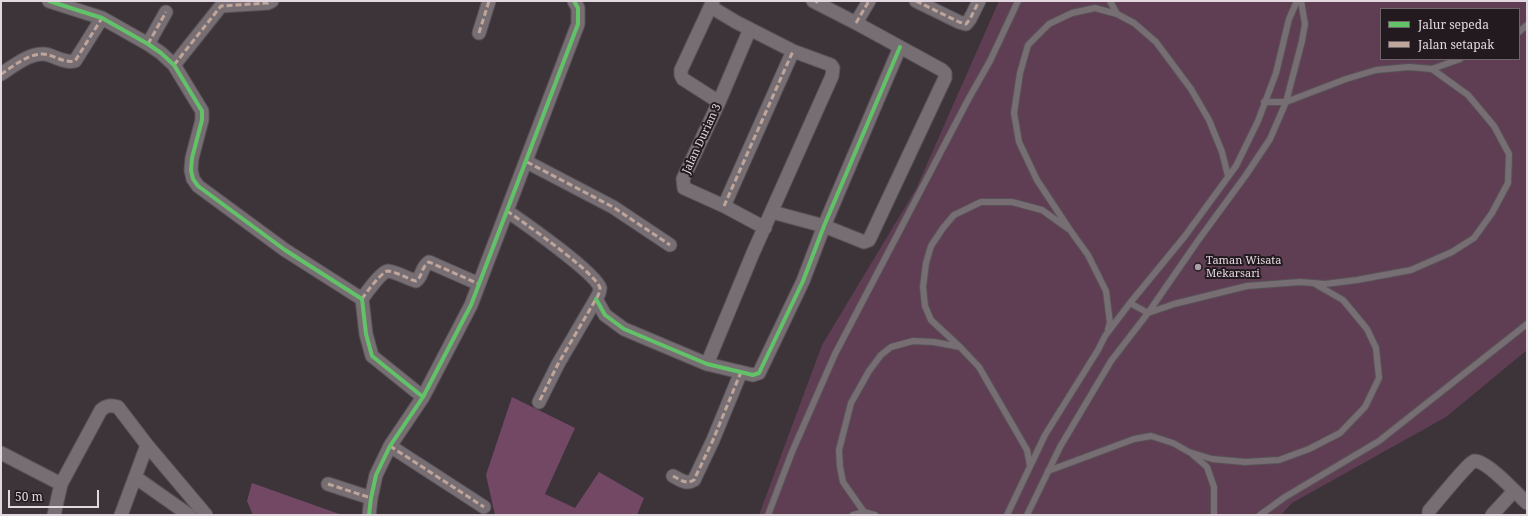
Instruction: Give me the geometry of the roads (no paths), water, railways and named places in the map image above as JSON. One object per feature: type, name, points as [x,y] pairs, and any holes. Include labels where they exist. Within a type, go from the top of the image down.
[{"type":"street","points":[[48,1],[102,18],[148,44],[174,65],[202,111],[202,120],[192,158],[191,170],[193,179],[198,186],[285,250],[362,299]]},
{"type":"street","points":[[174,65],[221,6],[268,3],[272,1]]},
{"type":"street","points":[[479,33],[489,1]]},
{"type":"street","points":[[369,515],[376,475],[390,446],[423,397],[471,305],[578,24],[578,8],[574,1]]},
{"type":"street","points":[[856,23],[869,1]]},
{"type":"street","points":[[916,1],[966,24],[979,1]]},
{"type":"street","points":[[772,212],[824,226],[864,242],[869,240],[945,78],[945,73],[942,70],[815,2]]},
{"type":"street","points":[[707,364],[753,253],[766,228],[833,71],[831,65],[793,51],[750,29],[712,4],[680,75],[683,79],[719,102]]},
{"type":"street","points":[[148,44],[166,12]]},
{"type":"street","points":[[1,74],[28,57],[38,55],[49,55],[69,62],[75,61],[102,18]]},
{"type":"street","name":"Jalan Durian 3","points":[[750,29],[719,102],[683,179],[683,184],[684,188],[724,206],[766,228]]},
{"type":"street","points":[[596,299],[605,315],[624,329],[707,364],[755,375],[760,371],[802,281],[900,47]]},
{"type":"street","points":[[724,206],[793,51]]},
{"type":"street","points":[[526,162],[613,207],[670,245]]},
{"type":"street","points":[[507,211],[552,243],[590,276],[600,289],[596,299],[558,364],[538,402]]},
{"type":"street","points":[[423,397],[372,356],[366,334],[362,299],[384,272],[389,271],[416,281],[420,278],[422,270],[429,262],[479,284]]},
{"type":"street","points":[[673,476],[685,482],[694,480],[713,440],[741,372]]},
{"type":"street","points":[[54,515],[62,484],[101,410],[106,406],[112,405],[118,407],[147,445],[206,515]]},
{"type":"street","points":[[121,515],[147,445]]},
{"type":"street","points":[[390,446],[484,508]]},
{"type":"street","points":[[1,453],[62,484]]},
{"type":"street","points":[[1429,515],[1429,511],[1442,495],[1473,461],[1485,465],[1527,503]]},
{"type":"street","points":[[135,477],[189,515]]},
{"type":"street","points":[[328,484],[371,498]]},
{"type":"street","points":[[1492,515],[1514,491]]},
{"type":"lane","points":[[768,515],[792,452],[835,354],[969,98],[990,61],[1018,1]]},
{"type":"lane","points":[[1110,1],[1118,14]]},
{"type":"lane","points":[[1105,336],[1185,236],[1236,166],[1258,121],[1276,73],[1289,19],[1296,1]]},
{"type":"lane","points":[[1027,515],[1060,447],[1111,361],[1148,313],[1196,242],[1246,175],[1270,139],[1286,102],[1302,41],[1305,24],[1301,1]]},
{"type":"lane","points":[[1007,515],[1045,435],[1098,350],[1110,323],[1106,291],[1088,254],[1070,230],[1037,180],[1019,142],[1014,113],[1020,73],[1028,45],[1049,24],[1072,14],[1095,8],[1118,14],[1134,23],[1156,42],[1191,89],[1209,120],[1222,152],[1228,176]]},
{"type":"lane","points":[[1264,102],[1286,102],[1346,79],[1376,70],[1409,67],[1432,69],[1457,60]]},
{"type":"lane","points":[[1130,303],[1148,313],[1174,304],[1247,286],[1300,282],[1325,284],[1381,276],[1411,270],[1431,262],[1452,252],[1474,238],[1492,213],[1508,183],[1509,154],[1494,126],[1468,95],[1432,69]]},
{"type":"lane","points":[[1030,466],[1027,450],[979,367],[931,320],[925,306],[923,287],[926,263],[931,246],[954,215],[981,202],[1012,202],[1042,210],[1070,230]]},
{"type":"lane","points":[[1189,452],[1212,458],[1245,462],[1279,460],[1310,449],[1340,433],[1365,408],[1379,378],[1376,348],[1367,329],[1344,300],[1314,283]]},
{"type":"lane","points":[[1260,515],[1285,496],[1379,441],[1527,324]]},
{"type":"lane","points":[[864,512],[843,482],[839,450],[851,403],[869,371],[881,355],[891,347],[913,341],[934,342],[960,347]]},
{"type":"lane","points":[[1048,471],[1114,446],[1151,436],[1166,440],[1189,452],[1207,468],[1214,487],[1214,515]]},
{"type":"lane","points":[[853,515],[864,512],[875,515]]},
{"type":"place","name":"Taman Wisata Mekarsari","points":[[1198,267]]}]
